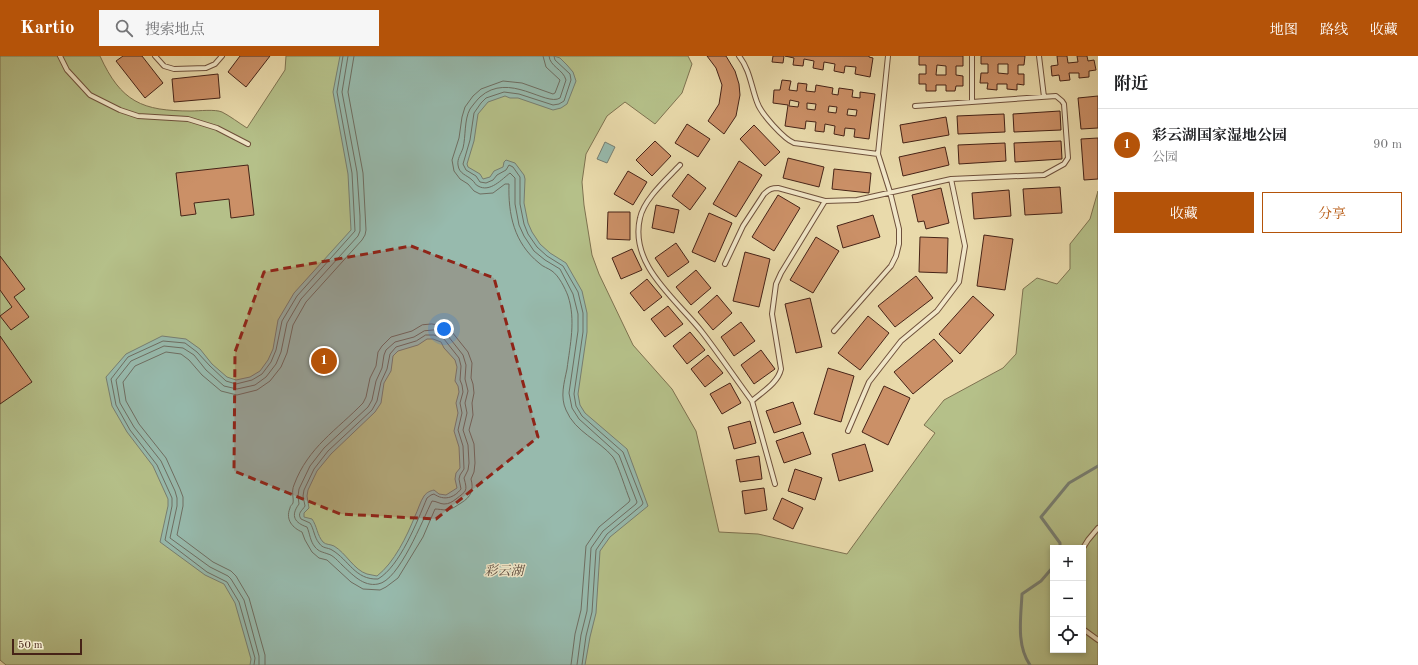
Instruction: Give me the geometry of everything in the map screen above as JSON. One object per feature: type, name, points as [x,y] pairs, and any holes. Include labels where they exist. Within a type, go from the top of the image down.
[{"type":"lane","points":[[60,56],[67,70],[90,95],[120,110],[138,116],[188,119],[217,128],[248,144]]},
{"type":"lane","points":[[155,56],[164,66],[174,69],[206,68],[215,64],[222,56]]},
{"type":"lane","points":[[740,56],[748,70],[757,104],[789,141],[794,143],[878,154]]},
{"type":"lane","points":[[972,56],[972,102]]},
{"type":"lane","points":[[1039,56],[1044,97]]},
{"type":"lane","points":[[834,331],[891,266],[896,256],[899,244],[899,229],[890,192],[878,154],[888,57]]},
{"type":"lane","points":[[725,264],[743,226],[768,190],[773,188],[778,188],[825,201],[857,200],[951,179],[1039,176],[1049,174],[1064,164],[1068,158],[1064,104],[1056,96],[916,106]]},
{"type":"lane","points":[[680,165],[647,202],[642,210],[639,229],[640,247],[648,267],[658,282],[701,330],[752,401],[774,484]]},
{"type":"lane","points":[[848,431],[869,382],[901,341],[937,311],[959,282],[965,246],[951,179]]},
{"type":"lane","points":[[752,401],[780,374],[781,369],[772,314],[776,284],[781,273],[825,201]]},
{"type":"lane","points":[[1085,545],[1098,528]]},
{"type":"lane","points":[[1086,630],[1098,640]]},
{"type":"highlighted area","points":[[411,246],[494,278],[538,437],[436,519],[340,514],[234,471],[235,352],[264,272]]},
{"type":"green space","points":[[0,56],[100,56],[116,84],[125,94],[135,101],[146,106],[174,111],[219,111],[228,115],[247,128],[285,70],[286,56],[688,56],[692,64],[682,93],[655,124],[625,102],[607,116],[586,154],[582,182],[592,255],[599,274],[633,345],[672,389],[696,431],[719,532],[758,534],[847,554],[935,433],[924,425],[944,400],[1003,368],[1016,354],[1023,289],[1037,278],[1057,284],[1070,269],[1070,244],[1090,219],[1098,191],[1098,665],[6,665],[0,660]]},
{"type":"water","name":"彩云湖","points":[[340,56],[554,56],[560,58],[573,72],[576,81],[567,104],[561,108],[553,110],[518,98],[510,98],[505,96],[488,102],[478,114],[474,141],[467,164],[468,167],[480,174],[483,179],[490,177],[494,171],[503,167],[506,160],[515,163],[524,175],[524,203],[528,223],[532,232],[540,244],[550,253],[566,263],[582,291],[587,313],[587,332],[578,394],[580,405],[585,413],[627,449],[648,506],[610,537],[600,551],[596,613],[585,665],[250,665],[251,659],[235,603],[224,584],[205,575],[160,542],[168,506],[168,499],[153,466],[127,432],[112,406],[106,377],[126,354],[162,336],[186,339],[200,349],[212,364],[227,377],[236,380],[250,377],[260,371],[268,360],[273,349],[278,320],[294,293],[351,230],[348,174],[333,92]],"holes":[[[427,339],[433,339],[441,342],[444,348],[455,360],[457,367],[455,381],[459,392],[456,403],[458,413],[454,431],[459,447],[460,468],[456,473],[455,479],[457,488],[446,495],[439,494],[434,490],[426,494],[421,501],[404,540],[389,564],[377,576],[368,574],[358,569],[334,546],[325,544],[319,536],[312,519],[304,517],[304,513],[309,508],[307,496],[308,490],[317,471],[331,454],[375,412],[381,403],[384,383],[391,371],[393,356],[398,351],[418,345]]]},
{"type":"water","points":[[605,142],[615,147],[607,163],[597,159]]},
{"type":"building","points":[[123,56],[142,56],[163,83],[145,98],[116,61]]},
{"type":"building","points":[[240,56],[270,56],[246,87],[228,72]]},
{"type":"building","points":[[707,56],[726,56],[735,71],[739,84],[740,95],[736,116],[724,134],[708,121],[719,104],[722,85],[716,68]]},
{"type":"building","points":[[773,56],[784,56],[783,63],[772,62]]},
{"type":"building","points":[[785,56],[869,56],[873,58],[870,77],[855,74],[856,67],[845,66],[844,73],[834,71],[835,64],[824,62],[823,70],[813,68],[814,61],[804,59],[803,66],[793,65],[794,58]]},
{"type":"building","points":[[919,56],[963,56],[963,66],[956,66],[956,75],[963,76],[963,86],[956,86],[955,91],[946,91],[946,85],[936,85],[936,91],[926,91],[926,84],[919,84],[919,74],[926,74],[926,65],[919,65]],"holes":[[[937,65],[946,66],[946,75],[936,75]]]},
{"type":"building","points":[[981,56],[1025,56],[1024,65],[1018,65],[1018,74],[1024,74],[1024,85],[1017,84],[1017,90],[1007,89],[1007,84],[997,84],[997,90],[987,89],[988,83],[980,83],[981,73],[988,73],[988,64],[981,64]],"holes":[[[998,64],[1008,64],[1008,74],[998,73]]]},
{"type":"building","points":[[1057,56],[1067,56],[1068,63],[1078,62],[1077,56],[1087,56],[1088,61],[1094,60],[1096,70],[1089,71],[1089,77],[1079,78],[1079,73],[1069,73],[1070,80],[1060,81],[1059,75],[1052,76],[1051,66],[1058,65]]},
{"type":"building","points":[[218,74],[220,98],[174,102],[172,79]]},
{"type":"building","points":[[782,80],[791,81],[789,90],[797,91],[798,83],[807,84],[806,91],[815,92],[816,85],[833,88],[832,94],[838,95],[839,88],[853,90],[852,97],[860,98],[860,92],[875,94],[869,139],[854,137],[855,129],[845,128],[844,136],[834,134],[835,126],[825,124],[824,132],[815,131],[816,122],[806,121],[805,129],[785,126],[788,105],[773,103],[774,90],[780,90]],"holes":[[[790,100],[799,102],[798,107],[789,106]],[[807,103],[816,104],[815,110],[807,109]],[[829,106],[837,107],[836,113],[828,112]],[[848,109],[857,110],[856,116],[847,115]]]},
{"type":"building","points":[[1098,96],[1098,128],[1081,129],[1078,98]]},
{"type":"building","points":[[1060,111],[1061,130],[1014,132],[1013,114]]},
{"type":"building","points":[[1004,114],[1005,132],[958,134],[957,116]]},
{"type":"building","points":[[946,117],[949,135],[903,143],[900,125]]},
{"type":"building","points":[[687,124],[710,139],[698,157],[675,143]]},
{"type":"building","points":[[754,125],[780,152],[765,166],[740,139]]},
{"type":"building","points":[[1098,138],[1098,179],[1084,180],[1081,139]]},
{"type":"building","points":[[655,141],[671,156],[652,176],[636,160]]},
{"type":"building","points":[[1061,141],[1062,159],[1015,162],[1014,143]]},
{"type":"building","points":[[1005,143],[1006,161],[959,164],[958,145]]},
{"type":"building","points":[[945,147],[949,165],[903,176],[899,157]]},
{"type":"building","points":[[788,158],[824,167],[819,187],[783,178]]},
{"type":"building","points":[[739,161],[762,175],[736,217],[713,204]]},
{"type":"building","points":[[248,165],[254,215],[231,218],[229,199],[194,203],[196,214],[181,216],[176,173]]},
{"type":"building","points":[[834,169],[871,173],[869,193],[832,189]]},
{"type":"building","points":[[628,171],[647,182],[633,205],[614,194]]},
{"type":"building","points":[[688,174],[706,188],[690,210],[672,196]]},
{"type":"building","points":[[1060,187],[1062,213],[1025,215],[1023,189]]},
{"type":"building","points":[[941,188],[949,223],[926,229],[924,221],[918,222],[912,195]]},
{"type":"building","points":[[1009,190],[1011,216],[974,219],[972,193]]},
{"type":"building","points":[[778,195],[800,208],[774,251],[752,237]]},
{"type":"building","points":[[656,205],[679,210],[674,233],[652,228]]},
{"type":"building","points":[[608,212],[630,212],[630,240],[607,239]]},
{"type":"building","points":[[709,213],[732,223],[715,262],[692,252]]},
{"type":"building","points":[[873,215],[880,237],[843,248],[837,226]]},
{"type":"building","points":[[984,235],[1013,239],[1005,290],[977,286]]},
{"type":"building","points":[[816,237],[839,251],[813,293],[790,280]]},
{"type":"building","points":[[920,237],[948,238],[947,273],[919,272]]},
{"type":"building","points":[[676,243],[689,262],[668,277],[655,258]]},
{"type":"building","points":[[632,249],[642,270],[621,279],[612,258]]},
{"type":"building","points":[[745,252],[770,259],[759,307],[733,301]]},
{"type":"building","points":[[0,256],[25,289],[14,297],[29,317],[11,330],[0,316],[12,307],[0,290]]},
{"type":"building","points":[[696,270],[711,288],[691,305],[676,287]]},
{"type":"building","points":[[916,276],[933,298],[895,327],[878,306]]},
{"type":"building","points":[[647,279],[662,297],[644,311],[630,293]]},
{"type":"building","points":[[717,295],[732,313],[713,330],[698,312]]},
{"type":"building","points":[[973,296],[994,315],[960,354],[939,334]]},
{"type":"building","points":[[810,298],[822,347],[796,353],[785,304]]},
{"type":"building","points":[[668,306],[683,324],[665,337],[651,319]]},
{"type":"building","points":[[868,316],[889,333],[860,370],[838,353]]},
{"type":"building","points":[[741,322],[755,341],[734,356],[721,337]]},
{"type":"building","points":[[690,332],[705,350],[687,364],[673,346]]},
{"type":"building","points":[[0,336],[32,382],[0,404]]},
{"type":"building","points":[[934,339],[953,361],[913,394],[894,372]]},
{"type":"building","points":[[761,350],[775,369],[754,384],[741,365]]},
{"type":"building","points":[[708,355],[723,373],[705,387],[691,369]]},
{"type":"building","points":[[828,368],[854,376],[841,422],[814,414]]},
{"type":"building","points":[[730,383],[741,403],[722,414],[710,394]]},
{"type":"building","points":[[884,386],[910,398],[888,445],[862,432]]},
{"type":"building","points":[[793,402],[801,424],[774,433],[766,411]]},
{"type":"building","points":[[750,421],[756,443],[734,449],[728,427]]},
{"type":"building","points":[[803,432],[811,454],[784,463],[776,441]]},
{"type":"building","points":[[865,444],[873,471],[839,481],[832,454]]},
{"type":"building","points":[[759,456],[762,479],[740,482],[736,460]]},
{"type":"building","points":[[795,469],[822,478],[815,500],[788,491]]},
{"type":"building","points":[[764,488],[767,510],[745,514],[742,491]]},
{"type":"building","points":[[782,498],[803,508],[793,529],[773,519]]},
{"type":"waterway","points":[[1060,545],[1041,517],[1069,483],[1098,466]]},
{"type":"waterway","points":[[1030,665],[1021,640],[1020,621],[1022,594],[1041,581],[1050,570]]},
{"type":"place","name":"彩云湖国家湿地公园","points":[[324,361]]}]
